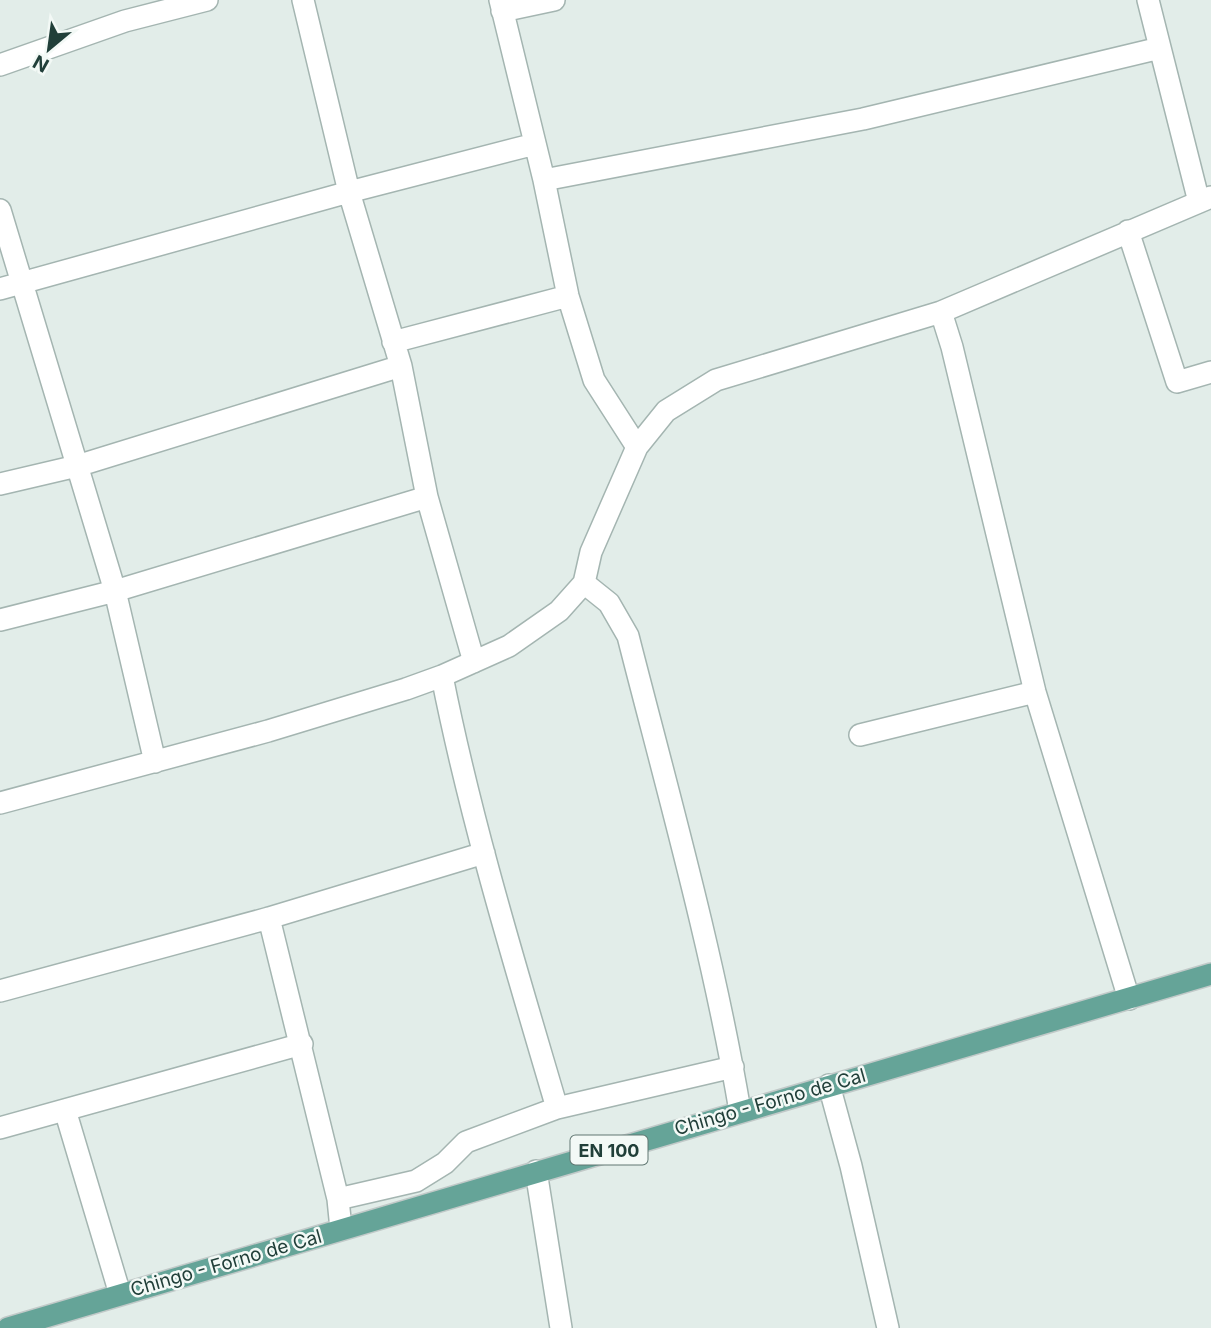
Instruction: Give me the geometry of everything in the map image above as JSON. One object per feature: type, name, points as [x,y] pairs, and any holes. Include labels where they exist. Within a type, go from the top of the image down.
[{"type":"main road","name":"Chingo - Forno de Cal","points":[[8,1328],[1211,974]]},
{"type":"street","points":[[0,65],[125,21],[207,0]]},
{"type":"street","points":[[303,0],[349,192],[401,366],[427,497],[474,662]]},
{"type":"street","points":[[554,0],[501,5],[544,180],[568,296],[594,380],[636,447]]},
{"type":"street","points":[[0,803],[268,731],[442,676],[509,646],[559,611],[584,583],[591,552],[636,447],[666,411],[716,380],[941,312],[1205,200],[1148,0]]},
{"type":"street","points":[[544,180],[863,119],[1160,48]]},
{"type":"street","points":[[10,286],[349,192],[535,144]]},
{"type":"street","points":[[0,210],[10,286],[77,466],[114,591],[155,762]]},
{"type":"street","points":[[1128,232],[1177,382],[1211,372]]},
{"type":"street","points":[[393,342],[568,296]]},
{"type":"street","points":[[941,312],[952,347],[1035,692],[1129,999]]},
{"type":"street","points":[[0,484],[77,466],[401,366]]},
{"type":"street","points":[[0,620],[114,591],[427,497]]},
{"type":"street","points":[[584,583],[609,603],[628,636],[693,891],[733,1067],[740,1111]]},
{"type":"street","points":[[442,676],[457,750],[484,853],[557,1108]]},
{"type":"street","points":[[860,735],[1035,692]]},
{"type":"street","points":[[0,991],[269,918],[484,853]]},
{"type":"street","points":[[269,918],[338,1199],[341,1229]]},
{"type":"street","points":[[0,1128],[302,1044]]},
{"type":"street","points":[[338,1199],[416,1181],[444,1163],[466,1143],[557,1108],[733,1067]]},
{"type":"street","points":[[829,1085],[852,1166],[888,1328]]},
{"type":"street","points":[[65,1110],[120,1294]]},
{"type":"street","points":[[536,1171],[561,1328]]}]
